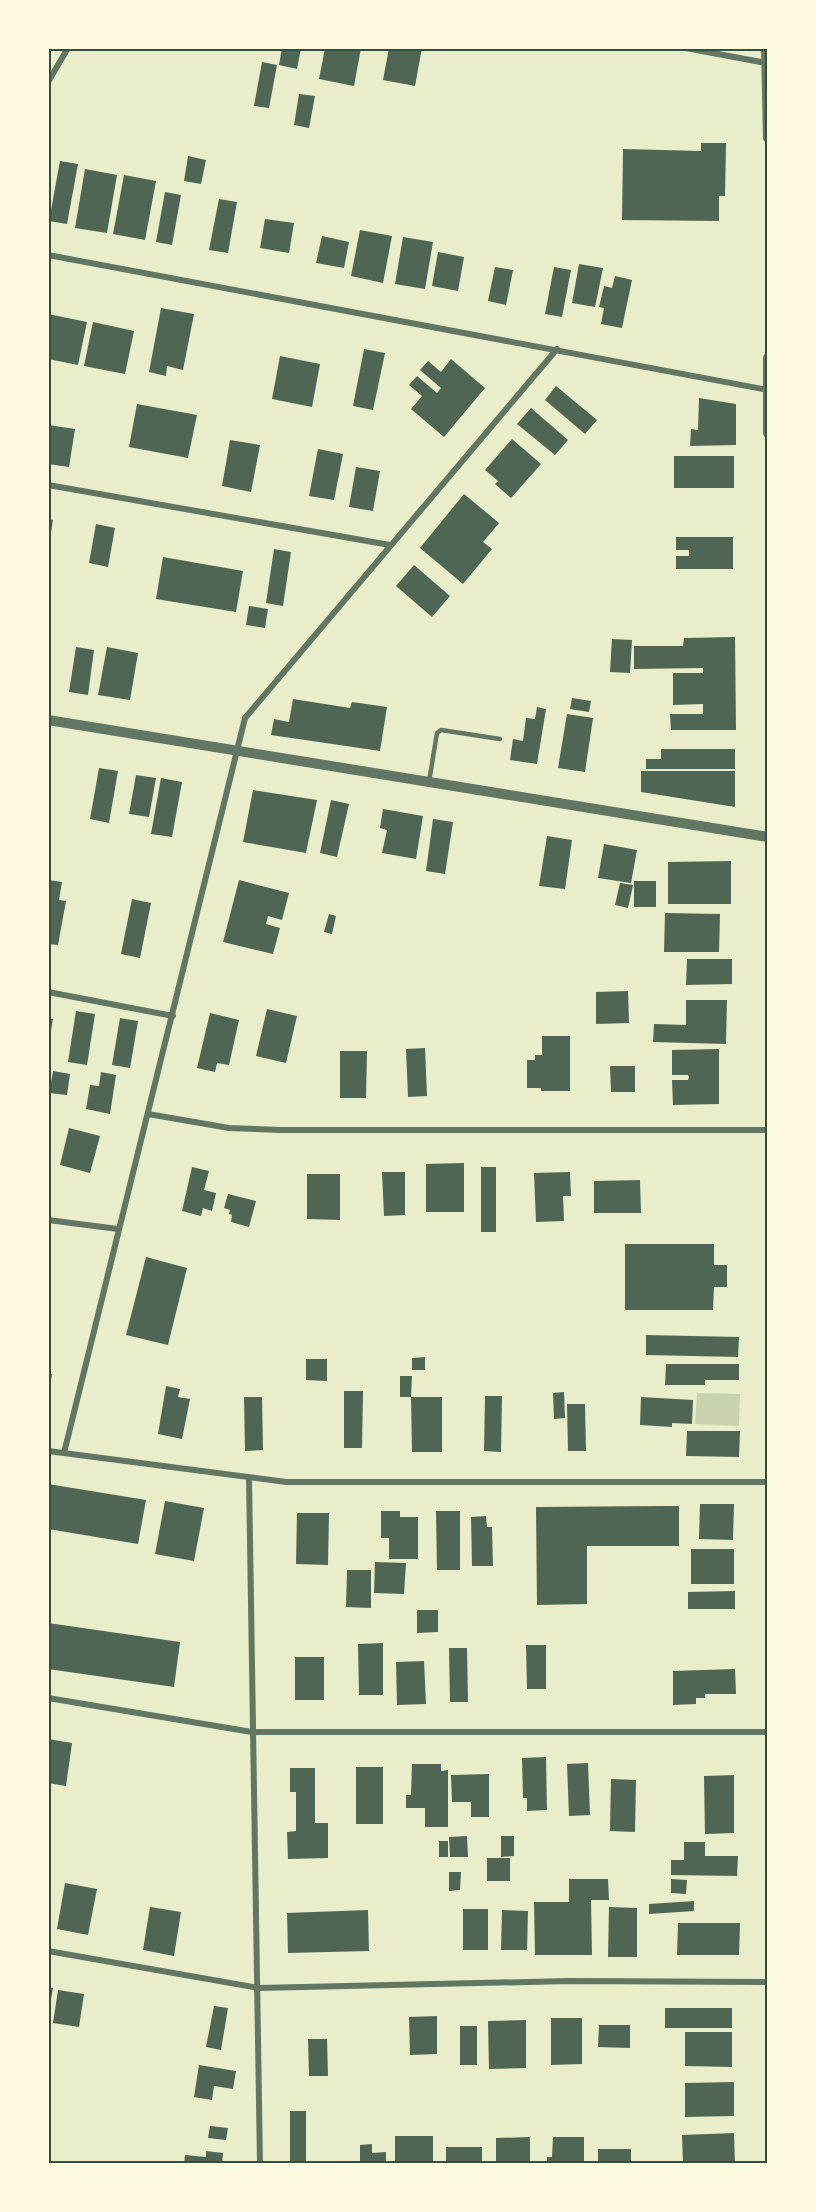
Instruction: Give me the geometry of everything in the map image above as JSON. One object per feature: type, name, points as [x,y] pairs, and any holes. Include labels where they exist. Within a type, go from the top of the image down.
[{"type":"street","points":[[48,82],[68,48]]},
{"type":"street","points":[[686,48],[766,63]]},
{"type":"street","points":[[766,48],[768,138]]},
{"type":"street","points":[[48,255],[768,390]]},
{"type":"street","points":[[64,1453],[245,718],[557,349]]},
{"type":"street","points":[[768,358],[768,433]]},
{"type":"street","points":[[48,485],[390,545]]},
{"type":"street","points":[[48,720],[768,837]]},
{"type":"street","points":[[48,992],[173,1016]]},
{"type":"street","points":[[148,1114],[229,1128],[281,1130],[768,1130]]},
{"type":"street","points":[[48,1220],[118,1229]]},
{"type":"street","points":[[48,1451],[286,1482],[768,1482]]},
{"type":"street","points":[[249,1478],[252,1732],[259,1988],[260,2164]]},
{"type":"street","points":[[48,1698],[252,1732],[768,1732]]},
{"type":"street","points":[[48,1951],[259,1988],[569,1981],[768,1982]]},
{"type":"lane","points":[[429,782],[438,733],[441,730],[500,739]]},
{"type":"green space","points":[[697,1393],[740,1394],[739,1426],[695,1424]]},
{"type":"building","points":[[282,48],[301,48],[297,69],[279,65]]},
{"type":"building","points":[[325,48],[361,48],[354,86],[319,79]]},
{"type":"building","points":[[389,48],[422,48],[415,86],[383,80]]},
{"type":"building","points":[[262,62],[277,65],[269,108],[254,106]]},
{"type":"building","points":[[299,94],[315,96],[309,128],[294,125]]},
{"type":"building","points":[[701,143],[726,143],[725,196],[719,196],[719,221],[622,220],[623,149],[701,151]]},
{"type":"building","points":[[188,156],[206,160],[201,184],[184,181]]},
{"type":"building","points":[[60,161],[78,164],[67,224],[49,221]]},
{"type":"building","points":[[85,169],[117,175],[107,233],[75,228]]},
{"type":"building","points":[[124,175],[156,181],[145,240],[113,234]]},
{"type":"building","points":[[165,192],[181,195],[172,245],[156,242]]},
{"type":"building","points":[[219,199],[237,202],[228,253],[209,250]]},
{"type":"building","points":[[265,219],[294,223],[289,253],[260,248]]},
{"type":"building","points":[[360,230],[392,236],[383,283],[351,276]]},
{"type":"building","points":[[322,236],[349,242],[344,268],[316,263]]},
{"type":"building","points":[[403,237],[433,242],[425,289],[395,284]]},
{"type":"building","points":[[438,252],[464,257],[458,291],[432,286]]},
{"type":"building","points":[[579,264],[603,268],[595,307],[572,303]]},
{"type":"building","points":[[495,267],[513,270],[506,305],[488,301]]},
{"type":"building","points":[[554,267],[571,270],[562,317],[545,314]]},
{"type":"building","points":[[615,276],[632,280],[622,328],[601,324],[604,308],[599,307],[604,286],[612,288]]},
{"type":"building","points":[[161,308],[194,314],[183,370],[167,366],[166,376],[149,372]]},
{"type":"building","points":[[48,314],[87,322],[78,365],[48,359]]},
{"type":"building","points":[[93,322],[134,331],[125,374],[84,366]]},
{"type":"building","points":[[364,349],[385,353],[373,410],[353,406]]},
{"type":"building","points":[[280,356],[320,364],[312,407],[272,399]]},
{"type":"building","points":[[451,359],[485,388],[444,437],[411,409],[422,396],[409,385],[417,376],[437,393],[441,388],[420,370],[428,361],[441,372]]},
{"type":"building","points":[[556,386],[597,420],[585,434],[545,400]]},
{"type":"building","points":[[699,398],[736,404],[736,445],[690,446],[691,429],[698,430]]},
{"type":"building","points":[[137,404],[197,415],[188,458],[129,447]]},
{"type":"building","points":[[531,408],[568,440],[555,455],[517,424]]},
{"type":"building","points":[[48,425],[75,429],[69,467],[48,464]]},
{"type":"building","points":[[512,439],[541,464],[511,498],[495,484],[498,481],[485,470]]},
{"type":"building","points":[[230,440],[260,445],[251,492],[222,486]]},
{"type":"building","points":[[318,449],[343,454],[334,500],[309,496]]},
{"type":"building","points":[[674,456],[734,456],[734,488],[674,488]]},
{"type":"building","points":[[356,467],[380,471],[373,511],[349,507]]},
{"type":"building","points":[[464,494],[499,523],[483,542],[492,549],[463,584],[420,548]]},
{"type":"building","points":[[48,519],[53,520],[49,545],[48,545]]},
{"type":"building","points":[[96,524],[115,528],[108,567],[89,563]]},
{"type":"building","points":[[676,537],[733,537],[733,569],[676,569],[676,556],[689,556],[689,550],[676,550]]},
{"type":"building","points":[[274,549],[291,552],[283,606],[266,603]]},
{"type":"building","points":[[163,557],[243,571],[236,612],[156,599]]},
{"type":"building","points":[[414,565],[450,596],[432,617],[396,586]]},
{"type":"building","points":[[249,606],[268,609],[265,628],[246,625]]},
{"type":"building","points":[[735,637],[736,730],[671,730],[670,714],[703,714],[703,704],[673,705],[673,673],[703,673],[703,668],[634,669],[634,646],[683,646],[684,638]]},
{"type":"building","points":[[612,639],[632,640],[630,673],[610,672]]},
{"type":"building","points":[[76,647],[94,650],[88,695],[69,692]]},
{"type":"building","points":[[107,647],[138,653],[130,700],[98,695]]},
{"type":"building","points":[[572,698],[591,701],[589,712],[570,709]]},
{"type":"building","points":[[293,699],[350,708],[352,702],[387,707],[380,751],[271,735],[274,719],[289,722]]},
{"type":"building","points":[[537,707],[546,709],[537,764],[510,760],[513,739],[523,741],[526,718],[535,719]]},
{"type":"building","points":[[567,714],[593,718],[585,772],[558,768]]},
{"type":"building","points":[[661,749],[735,749],[735,769],[646,769],[646,759],[661,759]]},
{"type":"building","points":[[99,768],[118,771],[109,823],[90,819]]},
{"type":"building","points":[[641,771],[735,771],[735,807],[641,792]]},
{"type":"building","points":[[136,775],[156,778],[149,817],[129,814]]},
{"type":"building","points":[[161,778],[182,782],[172,837],[151,834]]},
{"type":"building","points":[[253,790],[317,800],[306,853],[243,842]]},
{"type":"building","points":[[331,800],[349,804],[337,857],[320,853]]},
{"type":"building","points":[[383,809],[423,816],[416,859],[382,853],[387,830],[380,828]]},
{"type":"building","points":[[433,819],[453,822],[445,874],[426,871]]},
{"type":"building","points":[[547,836],[572,840],[565,889],[539,886]]},
{"type":"building","points":[[604,844],[637,850],[631,883],[598,878]]},
{"type":"building","points":[[731,861],[731,904],[668,904],[668,862]]},
{"type":"building","points":[[48,880],[62,882],[59,900],[66,901],[58,945],[48,944]]},
{"type":"building","points":[[239,880],[289,893],[282,920],[268,916],[266,924],[280,928],[273,954],[223,942]]},
{"type":"building","points":[[634,881],[656,881],[656,907],[634,907]]},
{"type":"building","points":[[620,883],[633,885],[628,908],[615,905]]},
{"type":"building","points":[[132,899],[151,903],[140,958],[121,954]]},
{"type":"building","points":[[665,913],[720,914],[719,952],[664,952]]},
{"type":"building","points":[[329,914],[336,916],[332,934],[324,932]]},
{"type":"building","points":[[687,959],[732,959],[732,984],[686,985]]},
{"type":"building","points":[[628,991],[629,1023],[596,1024],[596,992]]},
{"type":"building","points":[[686,1000],[727,1000],[726,1044],[653,1042],[654,1024],[686,1025]]},
{"type":"building","points":[[267,1009],[297,1016],[286,1063],[256,1056]]},
{"type":"building","points":[[76,1011],[95,1014],[87,1065],[68,1062]]},
{"type":"building","points":[[210,1013],[239,1020],[229,1065],[217,1063],[215,1072],[197,1068]]},
{"type":"building","points":[[48,1018],[53,1019],[49,1041],[48,1041]]},
{"type":"building","points":[[120,1018],[138,1021],[130,1068],[112,1065]]},
{"type":"building","points":[[542,1036],[570,1036],[570,1091],[541,1091],[541,1088],[527,1088],[527,1060],[535,1060],[535,1055],[542,1055]]},
{"type":"building","points":[[425,1048],[427,1096],[408,1097],[406,1049]]},
{"type":"building","points":[[719,1049],[719,1104],[673,1105],[672,1080],[688,1080],[689,1077],[688,1075],[672,1075],[672,1050]]},
{"type":"building","points":[[340,1051],[367,1051],[366,1098],[340,1098]]},
{"type":"building","points":[[610,1066],[635,1066],[635,1092],[611,1092]]},
{"type":"building","points":[[53,1071],[70,1074],[67,1095],[49,1093]]},
{"type":"building","points":[[101,1072],[116,1075],[110,1114],[86,1109],[90,1085],[99,1086]]},
{"type":"building","points":[[69,1128],[100,1136],[90,1173],[60,1165]]},
{"type":"building","points":[[464,1163],[464,1212],[426,1212],[426,1164]]},
{"type":"building","points":[[192,1167],[209,1171],[204,1190],[216,1193],[212,1211],[203,1208],[201,1216],[182,1211]]},
{"type":"building","points":[[481,1167],[496,1167],[496,1232],[481,1232]]},
{"type":"building","points":[[382,1172],[405,1172],[405,1215],[384,1216]]},
{"type":"building","points":[[570,1172],[571,1196],[563,1196],[564,1221],[536,1222],[534,1173]]},
{"type":"building","points":[[307,1174],[340,1174],[340,1220],[307,1219]]},
{"type":"building","points":[[640,1180],[641,1213],[594,1213],[594,1181]]},
{"type":"building","points":[[228,1194],[256,1201],[249,1227],[231,1222],[230,1210],[224,1208]]},
{"type":"building","points":[[625,1244],[714,1244],[714,1265],[727,1265],[727,1287],[714,1287],[713,1310],[625,1310]]},
{"type":"building","points":[[146,1257],[187,1268],[168,1345],[126,1335]]},
{"type":"building","points":[[646,1335],[739,1337],[738,1357],[646,1355]]},
{"type":"building","points":[[425,1357],[425,1370],[412,1370],[412,1358]]},
{"type":"building","points":[[306,1359],[327,1359],[327,1381],[306,1380]]},
{"type":"building","points":[[666,1364],[739,1364],[739,1380],[705,1380],[705,1385],[665,1385]]},
{"type":"building","points":[[48,1373],[52,1374],[49,1392],[48,1392]]},
{"type":"building","points":[[400,1376],[412,1376],[411,1397],[400,1397]]},
{"type":"building","points":[[166,1386],[180,1389],[178,1397],[190,1399],[182,1439],[158,1434]]},
{"type":"building","points":[[344,1391],[363,1391],[362,1448],[344,1448]]},
{"type":"building","points":[[564,1392],[565,1418],[554,1419],[553,1393]]},
{"type":"building","points":[[485,1396],[502,1396],[501,1452],[484,1451]]},
{"type":"building","points":[[244,1397],[262,1397],[263,1450],[245,1451]]},
{"type":"building","points":[[411,1397],[442,1397],[442,1452],[412,1452]]},
{"type":"building","points":[[641,1397],[693,1400],[692,1424],[672,1423],[672,1427],[640,1425]]},
{"type":"building","points":[[567,1404],[585,1404],[586,1451],[568,1451]]},
{"type":"building","points":[[687,1431],[740,1431],[739,1457],[686,1456]]},
{"type":"building","points":[[48,1484],[146,1500],[138,1544],[48,1529]]},
{"type":"building","points":[[165,1501],[204,1508],[194,1561],[155,1554]]},
{"type":"building","points":[[700,1504],[734,1504],[733,1540],[699,1539]]},
{"type":"building","points":[[679,1506],[679,1546],[587,1546],[587,1604],[537,1605],[536,1507]]},
{"type":"building","points":[[381,1511],[400,1511],[400,1517],[418,1517],[418,1559],[389,1559],[389,1538],[381,1538]]},
{"type":"building","points":[[436,1511],[460,1511],[460,1570],[437,1570]]},
{"type":"building","points":[[297,1513],[329,1513],[328,1565],[296,1564]]},
{"type":"building","points":[[486,1516],[487,1527],[492,1527],[493,1566],[472,1566],[471,1517]]},
{"type":"building","points":[[691,1549],[734,1549],[734,1584],[691,1584]]},
{"type":"building","points":[[375,1562],[406,1563],[404,1594],[374,1593]]},
{"type":"building","points":[[347,1570],[371,1570],[371,1608],[346,1607]]},
{"type":"building","points":[[735,1591],[735,1609],[688,1609],[688,1592]]},
{"type":"building","points":[[417,1610],[438,1610],[438,1632],[417,1633]]},
{"type":"building","points":[[48,1623],[180,1642],[174,1687],[48,1669]]},
{"type":"building","points":[[383,1643],[383,1695],[359,1695],[358,1644]]},
{"type":"building","points":[[526,1645],[546,1645],[546,1689],[527,1689]]},
{"type":"building","points":[[449,1648],[467,1648],[468,1702],[450,1702]]},
{"type":"building","points":[[295,1657],[324,1657],[324,1700],[295,1700]]},
{"type":"building","points":[[424,1661],[426,1704],[397,1705],[396,1662]]},
{"type":"building","points":[[735,1669],[736,1694],[705,1694],[705,1698],[696,1698],[696,1704],[673,1705],[673,1671]]},
{"type":"building","points":[[48,1739],[72,1743],[66,1786],[48,1783]]},
{"type":"building","points":[[546,1757],[547,1810],[527,1811],[527,1798],[523,1798],[522,1758]]},
{"type":"building","points":[[588,1763],[590,1815],[569,1816],[567,1764]]},
{"type":"building","points":[[412,1764],[441,1764],[441,1771],[448,1770],[448,1827],[425,1827],[425,1808],[406,1808],[406,1795],[411,1795]]},
{"type":"building","points":[[356,1767],[383,1767],[383,1824],[356,1824]]},
{"type":"building","points":[[290,1768],[315,1768],[315,1823],[328,1823],[328,1858],[288,1859],[287,1832],[296,1831],[296,1792],[290,1792]]},
{"type":"building","points":[[489,1774],[489,1817],[471,1817],[471,1802],[452,1802],[451,1775]]},
{"type":"building","points":[[734,1775],[734,1833],[705,1834],[704,1776]]},
{"type":"building","points":[[611,1779],[636,1780],[635,1832],[610,1831]]},
{"type":"building","points":[[467,1836],[468,1857],[450,1857],[449,1837]]},
{"type":"building","points":[[501,1836],[514,1836],[514,1856],[501,1857]]},
{"type":"building","points":[[439,1841],[448,1841],[448,1857],[439,1857]]},
{"type":"building","points":[[684,1842],[705,1842],[705,1856],[738,1856],[737,1876],[671,1875],[671,1860],[684,1860]]},
{"type":"building","points":[[487,1858],[510,1858],[510,1881],[487,1881]]},
{"type":"building","points":[[449,1872],[461,1872],[460,1890],[449,1891]]},
{"type":"building","points":[[569,1879],[608,1879],[609,1900],[591,1900],[592,1955],[535,1955],[534,1902],[569,1902]]},
{"type":"building","points":[[671,1879],[687,1880],[686,1894],[671,1893]]},
{"type":"building","points":[[65,1883],[97,1889],[88,1935],[57,1929]]},
{"type":"building","points":[[694,1901],[694,1911],[649,1914],[649,1904]]},
{"type":"building","points":[[150,1907],[181,1912],[174,1956],[143,1950]]},
{"type":"building","points":[[609,1907],[637,1908],[637,1957],[608,1957]]},
{"type":"building","points":[[463,1909],[488,1909],[488,1950],[463,1950]]},
{"type":"building","points":[[368,1910],[369,1951],[288,1953],[287,1913]]},
{"type":"building","points":[[502,1910],[528,1911],[527,1950],[501,1950]]},
{"type":"building","points":[[678,1923],[740,1923],[739,1955],[677,1955]]},
{"type":"building","points":[[48,1987],[53,1988],[49,2010],[48,2010]]},
{"type":"building","points":[[58,1990],[84,1994],[79,2027],[53,2023]]},
{"type":"building","points":[[214,2006],[228,2008],[221,2050],[206,2047]]},
{"type":"building","points":[[665,2008],[732,2008],[732,2028],[665,2028]]},
{"type":"building","points":[[437,2016],[437,2054],[410,2055],[409,2017]]},
{"type":"building","points":[[551,2018],[582,2018],[582,2064],[551,2065]]},
{"type":"building","points":[[526,2020],[526,2068],[489,2069],[488,2021]]},
{"type":"building","points":[[599,2025],[630,2025],[630,2048],[598,2047]]},
{"type":"building","points":[[460,2026],[477,2026],[477,2065],[460,2065]]},
{"type":"building","points":[[685,2032],[732,2032],[732,2067],[685,2066]]},
{"type":"building","points":[[308,2039],[327,2039],[328,2076],[309,2076]]},
{"type":"building","points":[[199,2065],[236,2071],[233,2089],[214,2086],[212,2100],[194,2097]]},
{"type":"building","points":[[734,2082],[734,2116],[685,2117],[685,2083]]},
{"type":"building","points":[[290,2111],[306,2111],[306,2164],[290,2164]]},
{"type":"building","points":[[210,2126],[228,2128],[226,2140],[208,2138]]},
{"type":"building","points":[[734,2133],[735,2164],[683,2164],[682,2135]]},
{"type":"building","points":[[395,2136],[433,2136],[433,2164],[395,2164]]},
{"type":"building","points":[[530,2137],[530,2164],[496,2164],[496,2138]]},
{"type":"building","points":[[553,2137],[584,2137],[584,2164],[547,2164],[547,2157],[552,2157]]},
{"type":"building","points":[[372,2144],[372,2153],[386,2152],[386,2164],[360,2164],[360,2145]]},
{"type":"building","points":[[446,2147],[482,2147],[482,2164],[446,2164]]},
{"type":"building","points":[[598,2149],[631,2149],[631,2164],[598,2164]]},
{"type":"building","points":[[206,2151],[223,2153],[222,2164],[184,2164],[185,2155],[206,2157]]}]
